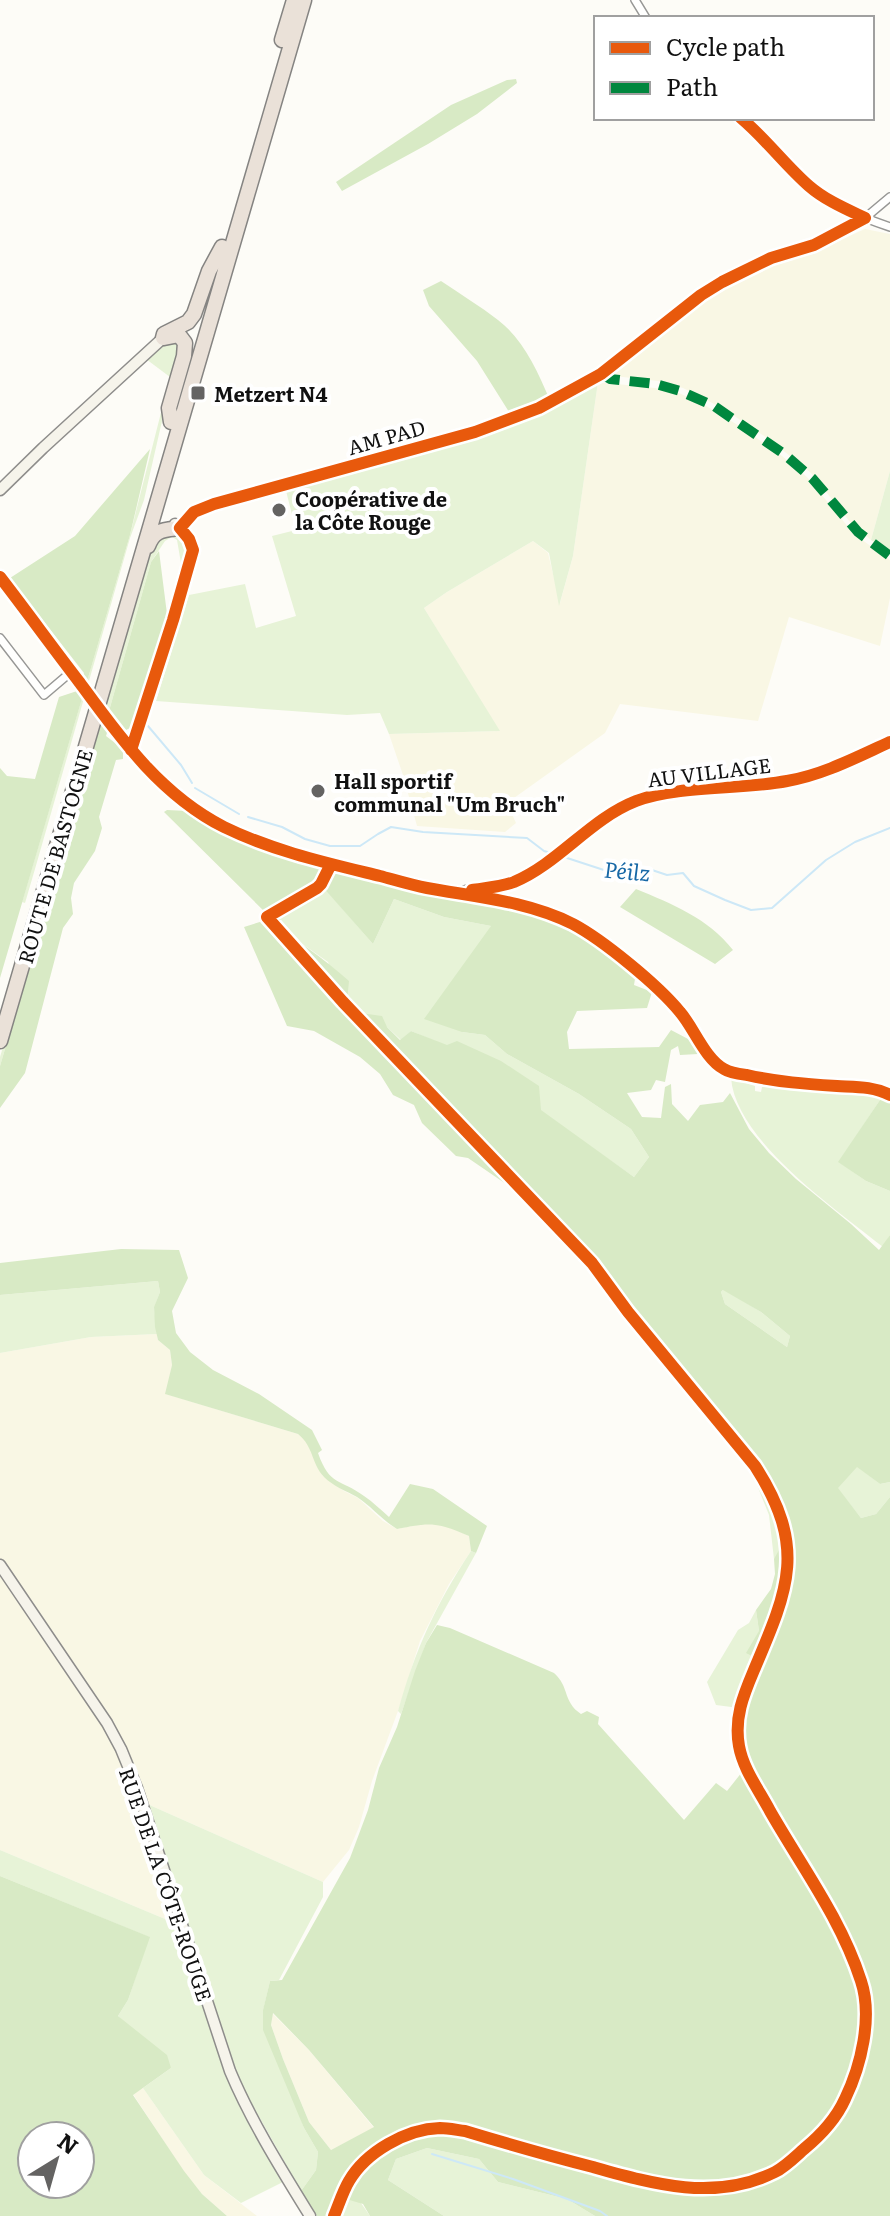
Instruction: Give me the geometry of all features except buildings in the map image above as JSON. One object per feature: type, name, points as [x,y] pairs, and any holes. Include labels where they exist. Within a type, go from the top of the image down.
[{"type":"highway","points":[[114,649],[222,247],[294,0]]},
{"type":"highway","points":[[91,712],[304,0]]},
{"type":"highway","points":[[163,338],[164,334],[188,322],[194,314],[209,271],[222,247]]},
{"type":"highway","points":[[163,338],[179,335],[185,343],[169,408],[181,433],[158,512],[160,517],[174,526]]},
{"type":"highway","points":[[91,712],[151,538],[174,526]]},
{"type":"highway","name":"ROUTE DE BASTOGNE","points":[[0,1013],[91,712]]},
{"type":"highway","name":"ROUTE DE BASTOGNE","points":[[0,1041],[91,712]]},
{"type":"street","points":[[743,120],[808,186],[835,204],[890,227]]},
{"type":"street","name":"AM PAD","points":[[174,526],[194,512],[214,504],[475,432],[539,408],[601,374],[722,282],[771,258],[814,245],[865,218],[890,197]]},
{"type":"street","points":[[0,490],[163,338]]},
{"type":"street","points":[[131,750],[193,550],[189,539],[174,526]]},
{"type":"street","points":[[0,577],[80,684]]},
{"type":"street","points":[[0,638],[44,695],[71,672]]},
{"type":"street","points":[[110,725],[165,786],[191,807],[263,844],[422,887],[528,906],[584,931],[673,1004],[699,1042],[725,1071],[774,1081],[864,1087],[890,1095]]},
{"type":"street","name":"AU VILLAGE","points":[[452,892],[515,881],[546,863],[608,816],[637,801],[670,794],[790,781],[823,771],[890,742]]},
{"type":"street","name":"RUE DE LA CÔTE-ROUGE","points":[[0,1565],[107,1723],[121,1749],[137,1788],[230,2071],[310,2216]]},
{"type":"shaded area","points":[[865,229],[890,234],[890,471],[871,540],[850,522],[811,473],[724,409],[683,388],[658,381],[614,376],[614,371],[690,312],[735,282]]},
{"type":"shaded area","points":[[598,382],[679,393],[741,427],[807,477],[854,534],[890,560],[890,598],[880,646],[789,617],[758,721],[620,704],[605,733],[507,803],[516,823],[505,832],[417,826],[389,734],[499,731],[424,608],[533,541],[548,553],[560,603],[573,556]]},
{"type":"shaded area","points":[[157,1334],[158,1340],[170,1350],[172,1365],[166,1394],[298,1434],[308,1441],[323,1476],[358,1498],[383,1521],[397,1529],[426,1523],[443,1524],[469,1536],[471,1551],[449,1584],[420,1641],[359,1827],[349,1850],[323,1882],[145,1803],[136,1775],[0,1559],[0,1353],[91,1337]]},
{"type":"shaded area","points":[[0,1570],[120,1751],[177,1924],[0,1850]]},
{"type":"shaded area","points":[[272,2013],[309,2050],[374,2128],[331,2150],[309,2122],[271,2025]]},
{"type":"shaded area","points":[[143,2088],[204,2175],[257,2216],[227,2216],[202,2194],[183,2171],[133,2094]]},
{"type":"green space","points":[[516,79],[517,83],[477,114],[428,144],[342,191],[336,182],[451,105],[507,80]]},
{"type":"green space","points":[[441,281],[491,315],[515,336],[549,398],[511,415],[477,361],[429,306],[423,290]]},
{"type":"green space","points":[[166,341],[180,342],[144,500],[130,538],[25,903],[22,902],[130,535],[170,377],[146,359]]},
{"type":"green space","points":[[598,382],[573,556],[559,606],[549,553],[533,541],[424,608],[500,731],[389,734],[380,713],[347,715],[156,701],[189,595],[245,584],[256,628],[296,616],[272,536],[296,530],[285,487],[534,416]]},
{"type":"green space","points":[[150,449],[130,535],[0,978],[0,768],[7,776],[35,779],[59,697],[77,691],[84,673],[10,578],[75,536]]},
{"type":"green space","points":[[890,471],[890,553],[871,540]]},
{"type":"green space","points":[[176,534],[186,546],[184,564],[182,569],[177,540],[172,537],[165,541],[151,562],[109,711],[100,726],[0,1066],[0,1057],[151,547],[156,538]]},
{"type":"green space","points":[[159,551],[167,614],[132,727],[126,730],[112,717],[106,736],[123,749],[123,759],[116,760],[99,817],[102,828],[95,851],[74,883],[71,898],[73,914],[63,928],[25,1073],[0,1108],[0,1066],[100,726],[109,711],[151,562]]},
{"type":"green space","points":[[188,811],[222,832],[261,848],[388,885],[421,894],[527,909],[582,933],[635,979],[634,985],[652,992],[647,1008],[577,1011],[567,1032],[569,1049],[659,1047],[671,1030],[690,1040],[698,1054],[680,1055],[678,1046],[671,1050],[665,1082],[656,1080],[651,1090],[627,1093],[642,1117],[661,1118],[665,1087],[671,1084],[672,1104],[688,1121],[700,1105],[723,1102],[730,1093],[749,1129],[796,1179],[879,1250],[890,1235],[890,1482],[880,1484],[857,1467],[838,1488],[861,1518],[876,1514],[890,1497],[890,2216],[595,2216],[567,2199],[498,2182],[479,2159],[427,2148],[396,2159],[388,2180],[444,2216],[370,2216],[363,2204],[346,2199],[347,2185],[337,2197],[333,2197],[326,2216],[317,2216],[301,2191],[316,2170],[318,2152],[304,2128],[263,2030],[263,2010],[270,1981],[282,1980],[350,1858],[415,1671],[437,1625],[554,1673],[574,1708],[581,1714],[587,1711],[599,1717],[598,1724],[684,1820],[716,1783],[727,1791],[746,1767],[738,1724],[758,1659],[746,1653],[759,1631],[756,1610],[771,1589],[775,1574],[774,1559],[788,1534],[772,1487],[757,1464],[655,1343],[595,1261],[550,1214],[468,1158],[456,1156],[422,1123],[414,1105],[393,1095],[380,1074],[360,1057],[314,1031],[287,1026],[244,927],[263,921],[308,948],[349,981],[346,1011],[382,1016],[387,1027],[400,1040],[411,1031],[447,1045],[457,1041],[501,1061],[539,1086],[541,1110],[634,1177],[649,1157],[631,1129],[579,1094],[507,1054],[485,1035],[462,1032],[424,1019],[491,926],[444,917],[394,899],[373,944],[321,885],[269,916],[164,812]],"holes":[[[723,1290],[761,1312],[790,1336],[787,1347],[725,1304]],[[273,2013],[309,2050],[374,2127],[331,2150],[309,2122],[271,2025]]]},
{"type":"green space","points":[[321,884],[373,944],[394,899],[444,917],[491,926],[462,1032],[485,1035],[507,1054],[579,1094],[631,1129],[649,1157],[634,1177],[447,1046],[411,1031],[401,1040],[387,1027],[345,1011],[328,962],[284,931],[269,916]]},
{"type":"green space","points":[[636,889],[676,906],[701,921],[733,950],[715,964],[620,907]]},
{"type":"green space","points":[[731,1078],[755,1086],[755,1091],[761,1092],[762,1087],[774,1086],[882,1097],[839,1162],[866,1181],[890,1191],[890,1235],[883,1247],[791,1172],[769,1149],[750,1126],[737,1102]]},
{"type":"green space","points":[[882,1097],[890,1101],[890,1191],[866,1181],[838,1162]]},
{"type":"green space","points":[[121,1249],[179,1250],[188,1278],[172,1311],[176,1333],[190,1352],[213,1370],[259,1394],[312,1430],[322,1450],[318,1453],[327,1472],[356,1490],[389,1517],[410,1484],[433,1489],[487,1526],[476,1553],[471,1551],[469,1536],[449,1528],[426,1524],[397,1529],[357,1497],[324,1477],[307,1444],[298,1434],[165,1394],[172,1365],[170,1350],[158,1340],[155,1327],[154,1307],[160,1292],[158,1281],[0,1295],[0,1263]]},
{"type":"green space","points":[[158,1281],[160,1292],[154,1308],[157,1334],[91,1337],[0,1353],[0,1295]]},
{"type":"green space","points":[[724,1289],[761,1312],[790,1336],[787,1347],[725,1304],[721,1292]]},
{"type":"green space","points":[[702,1402],[744,1452],[771,1493],[782,1520],[788,1556],[774,1559],[769,1515],[751,1470],[719,1430]]},
{"type":"green space","points":[[857,1466],[880,1484],[890,1482],[890,1497],[876,1514],[861,1518],[837,1488]]},
{"type":"green space","points":[[471,1551],[476,1553],[426,1643],[401,1714],[398,1711],[419,1648],[447,1590]]},
{"type":"green space","points":[[756,1610],[759,1659],[739,1708],[716,1705],[707,1682],[738,1630],[749,1623]]},
{"type":"green space","points":[[145,1803],[323,1882],[323,1897],[279,1980],[270,1981],[263,2011],[304,2128],[318,2152],[316,2170],[301,2191],[240,2083],[209,2003]]},
{"type":"green space","points":[[0,1850],[177,1924],[232,2085],[280,2170],[283,2182],[241,2203],[204,2175],[143,2088],[171,2068],[118,2016],[128,2000],[149,1937],[0,1876]]},
{"type":"green space","points":[[0,1876],[150,1937],[128,2000],[118,2016],[167,2055],[171,2068],[133,2095],[184,2171],[202,2194],[227,2216],[0,2216]]},
{"type":"green space","points":[[427,2148],[479,2159],[498,2182],[567,2199],[595,2216],[444,2216],[388,2180],[396,2159]]},
{"type":"green space","points":[[347,2183],[370,2216],[326,2216],[333,2197]]},
{"type":"waterway","name":"Péilz","points":[[148,726],[192,783]]},
{"type":"waterway","name":"Péilz","points":[[195,788],[239,814]]},
{"type":"waterway","name":"Péilz","points":[[248,817],[330,846],[360,846],[391,827],[423,832],[527,838],[551,853]]},
{"type":"waterway","name":"Péilz","points":[[561,856],[613,873],[646,868],[667,875],[683,873],[694,886],[751,910],[772,908],[826,860],[855,842],[890,828]]},
{"type":"waterway","points":[[432,2154],[513,2179],[607,2216]]},
{"type":"tunnel","points":[[80,684],[110,725]]},
{"type":"marked path","points":[[601,374],[610,379],[656,384],[714,406],[784,454],[812,478],[858,532],[890,556]]},
{"type":"cycle path","points":[[743,120],[815,191],[865,218]]},
{"type":"cycle path","points":[[131,750],[193,550],[180,528],[194,512],[475,432],[539,408],[601,374],[722,282],[771,258],[814,245],[865,218]]},
{"type":"cycle path","points":[[0,577],[127,745],[162,782],[201,814],[224,827],[300,856],[421,887],[483,897],[556,916],[599,941],[644,977],[680,1012],[711,1058],[726,1070],[781,1081],[871,1088],[890,1095]]},
{"type":"cycle path","points":[[472,890],[509,884],[530,874],[604,819],[636,801],[671,792],[769,784],[800,778],[840,765],[890,742]]},
{"type":"cycle path","points":[[331,864],[317,888],[267,917],[343,1002],[592,1263],[628,1312],[755,1466],[771,1495],[782,1521],[787,1545],[787,1568],[776,1615],[740,1707],[739,1746],[752,1779],[843,1936],[861,1981],[866,2010],[860,2057],[851,2086],[837,2113],[822,2132],[786,2165],[752,2181],[707,2188],[661,2184],[465,2131],[427,2129],[388,2144],[356,2170],[334,2216]]},
{"type":"place","name":"Metzert N4","points":[[198,393]]},
{"type":"place","name":"Coopérative de la Côte Rouge","points":[[279,510]]},
{"type":"place","name":"Hall sportif communal \"Um Bruch\"","points":[[318,791]]}]
